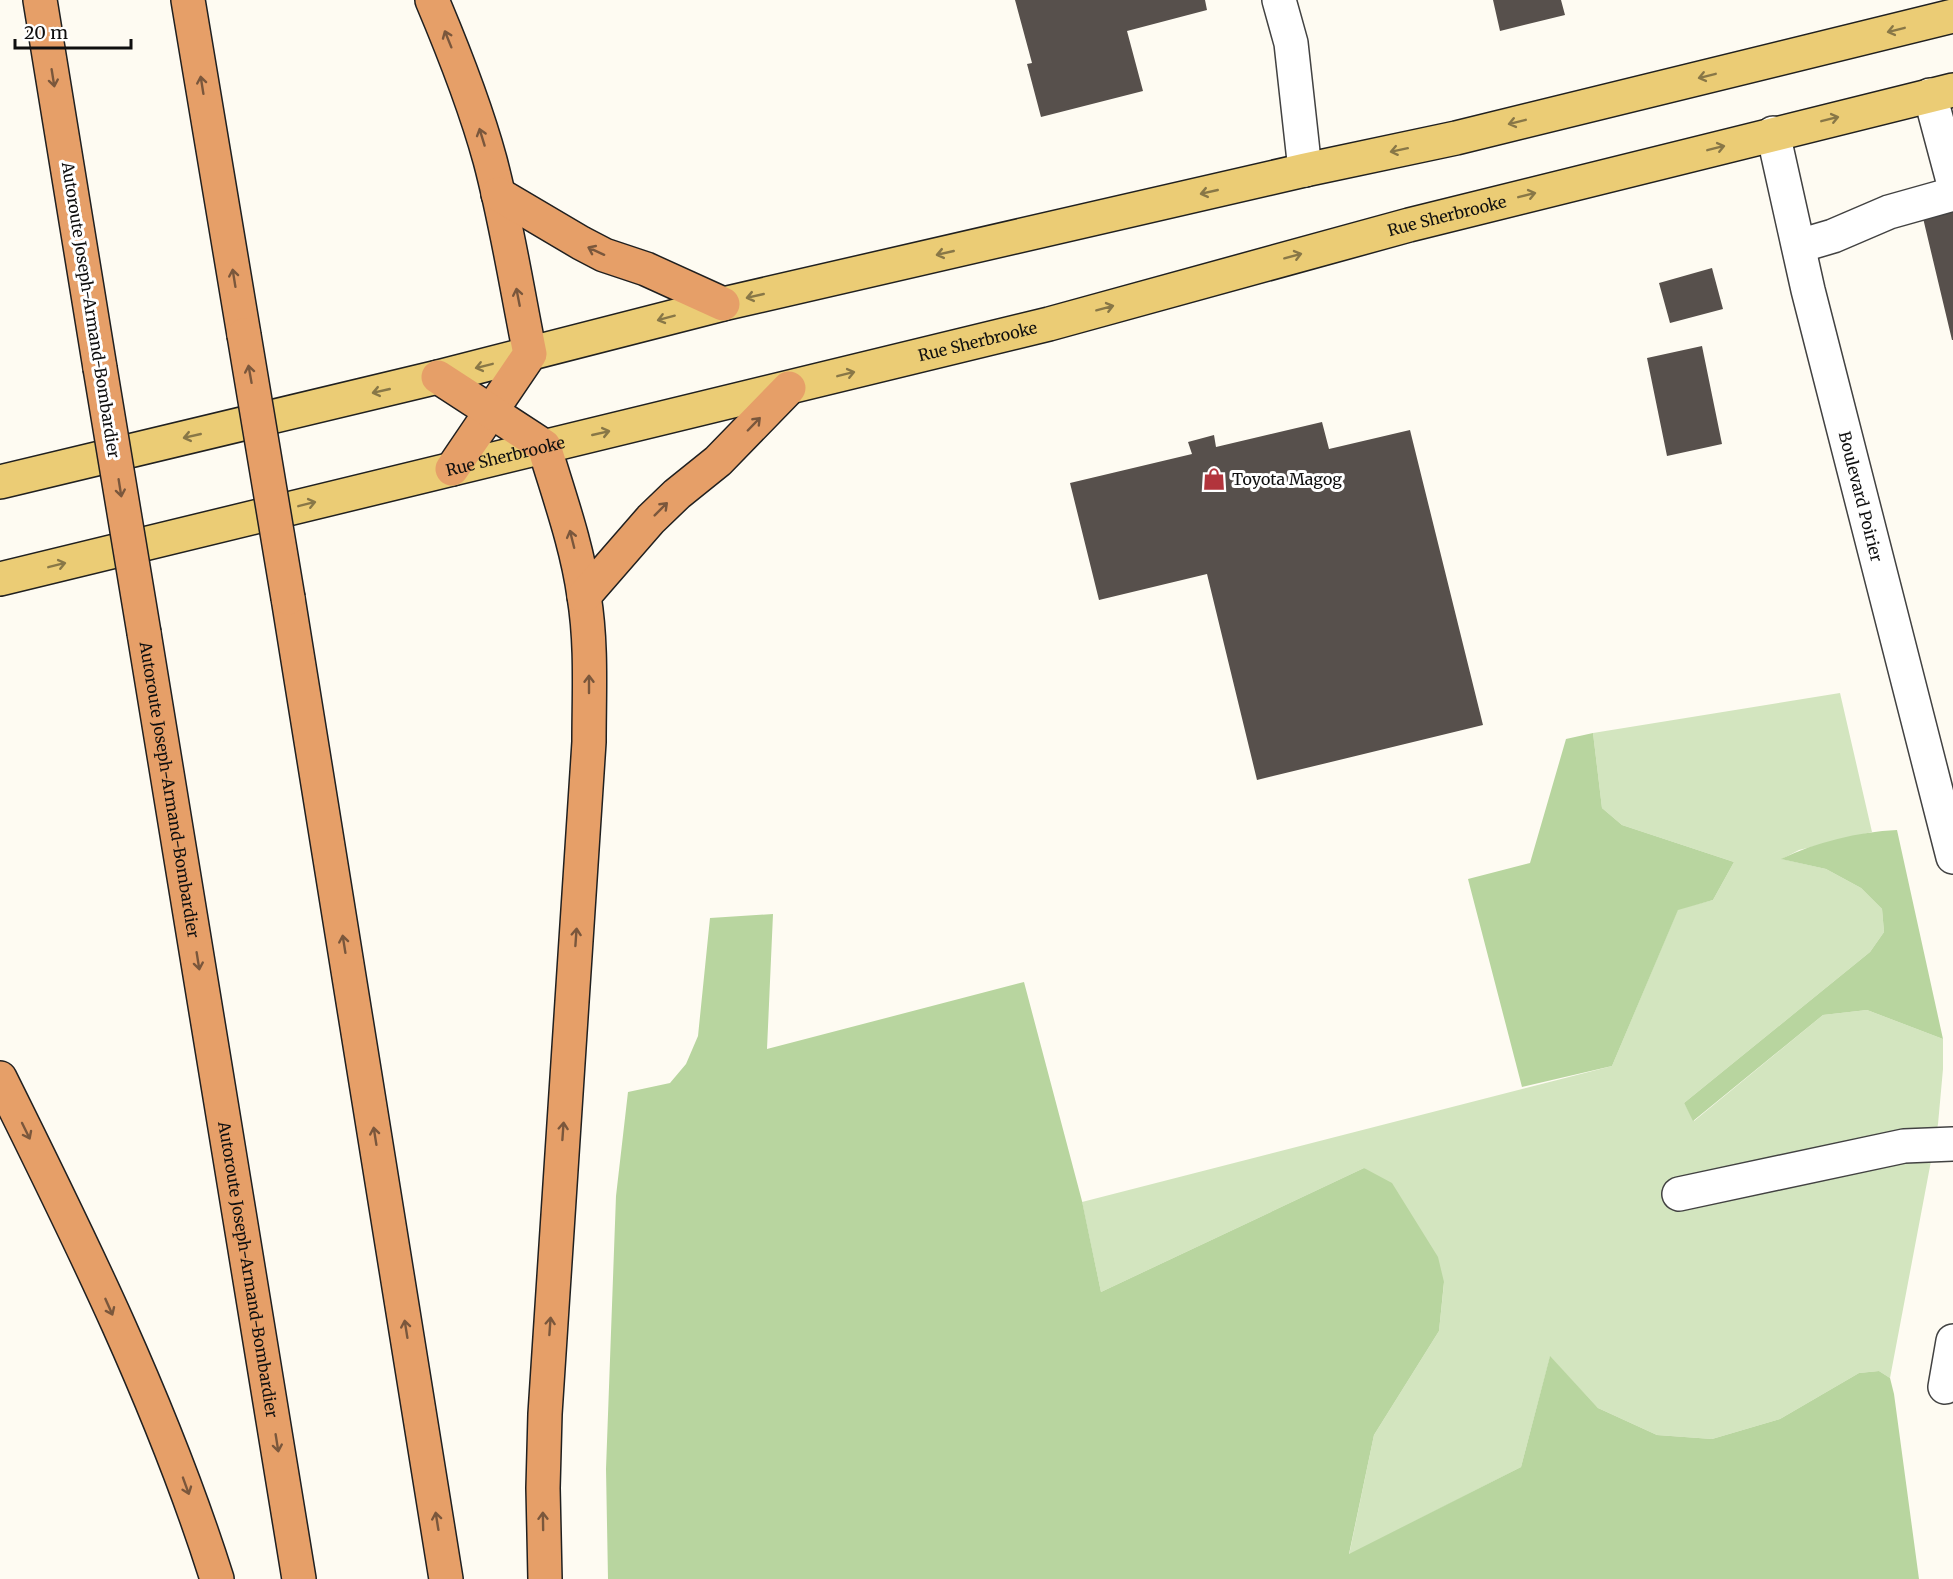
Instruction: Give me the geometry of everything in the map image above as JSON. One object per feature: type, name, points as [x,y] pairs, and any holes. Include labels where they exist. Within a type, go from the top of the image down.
[{"type":"highway","name":"Autoroute Joseph-Armand-Bombardier","points":[[40,0],[299,1579]]},
{"type":"highway","points":[[188,0],[288,598],[446,1579]]},
{"type":"highway","points":[[432,0],[464,78],[489,159],[530,354],[452,469]]},
{"type":"highway","points":[[498,194],[604,255],[646,269],[723,303]]},
{"type":"highway","points":[[438,377],[544,446],[573,541],[584,596],[589,642],[589,742],[545,1414],[543,1488],[545,1579]]},
{"type":"highway","points":[[584,596],[651,519],[677,494],[718,461],[789,388]]},
{"type":"highway","points":[[0,1078],[147,1388],[183,1479],[217,1579]]},
{"type":"main road","points":[[0,482],[438,377],[723,303],[1305,170],[1456,138],[1953,16]]},
{"type":"main road","name":"Rue Sherbrooke","points":[[0,579],[1060,321],[1409,225],[1941,93]]},
{"type":"street","points":[[1280,0],[1291,43],[1305,170]]},
{"type":"street","points":[[1941,93],[1953,181]]},
{"type":"street","name":"Boulevard Poirier","points":[[1773,133],[1808,290],[1951,838]]},
{"type":"street","points":[[1799,246],[1833,236],[1889,212],[1953,194]]},
{"type":"street","points":[[1679,1194],[1904,1146],[1953,1144]]},
{"type":"street","points":[[1945,1387],[1953,1341]]},
{"type":"green space","points":[[1840,693],[1872,832],[1799,850],[1782,859],[1826,869],[1861,888],[1882,909],[1884,932],[1870,952],[1684,1103],[1694,1121],[1823,1015],[1867,1010],[1943,1039],[1938,1124],[1890,1378],[1879,1371],[1859,1373],[1780,1419],[1712,1439],[1657,1435],[1598,1408],[1550,1357],[1521,1467],[1349,1555],[1374,1435],[1439,1331],[1444,1283],[1364,1168],[1101,1292],[1082,1202],[1612,1066],[1678,909],[1713,900],[1734,862],[1622,825],[1602,808],[1593,733]]},
{"type":"green space","points":[[1593,733],[1602,808],[1622,825],[1734,862],[1713,900],[1678,910],[1612,1066],[1522,1087],[1468,879],[1530,863],[1566,739]]},
{"type":"green space","points":[[1897,830],[1943,1039],[1867,1010],[1823,1015],[1693,1121],[1684,1103],[1870,952],[1884,932],[1882,909],[1861,888],[1826,869],[1781,859],[1837,839]]},
{"type":"green space","points":[[773,914],[767,1049],[1024,982],[1082,1201],[1101,1292],[1364,1168],[1392,1183],[1438,1257],[1444,1282],[1439,1331],[1374,1435],[1349,1554],[1521,1467],[1550,1356],[1598,1408],[1657,1435],[1712,1439],[1780,1419],[1859,1373],[1879,1371],[1890,1378],[1894,1394],[1919,1579],[608,1579],[606,1469],[616,1196],[628,1092],[670,1083],[686,1064],[698,1036],[710,918]]},
{"type":"building","points":[[1015,0],[1205,0],[1207,10],[1127,31],[1143,91],[1041,117],[1027,64],[1032,63]]},
{"type":"building","points":[[1493,0],[1561,0],[1565,15],[1500,31]]},
{"type":"building","points":[[1953,211],[1953,340],[1952,340],[1923,218]]},
{"type":"building","points":[[1712,268],[1723,309],[1670,323],[1659,283]]},
{"type":"building","points":[[1702,346],[1722,444],[1667,456],[1647,358]]},
{"type":"building","points":[[1322,422],[1329,449],[1410,430],[1483,725],[1257,780],[1207,574],[1099,600],[1070,483],[1192,454],[1188,442],[1214,435],[1216,447]]},
{"type":"place","name":"Toyota Magog","points":[[1214,479]]}]
